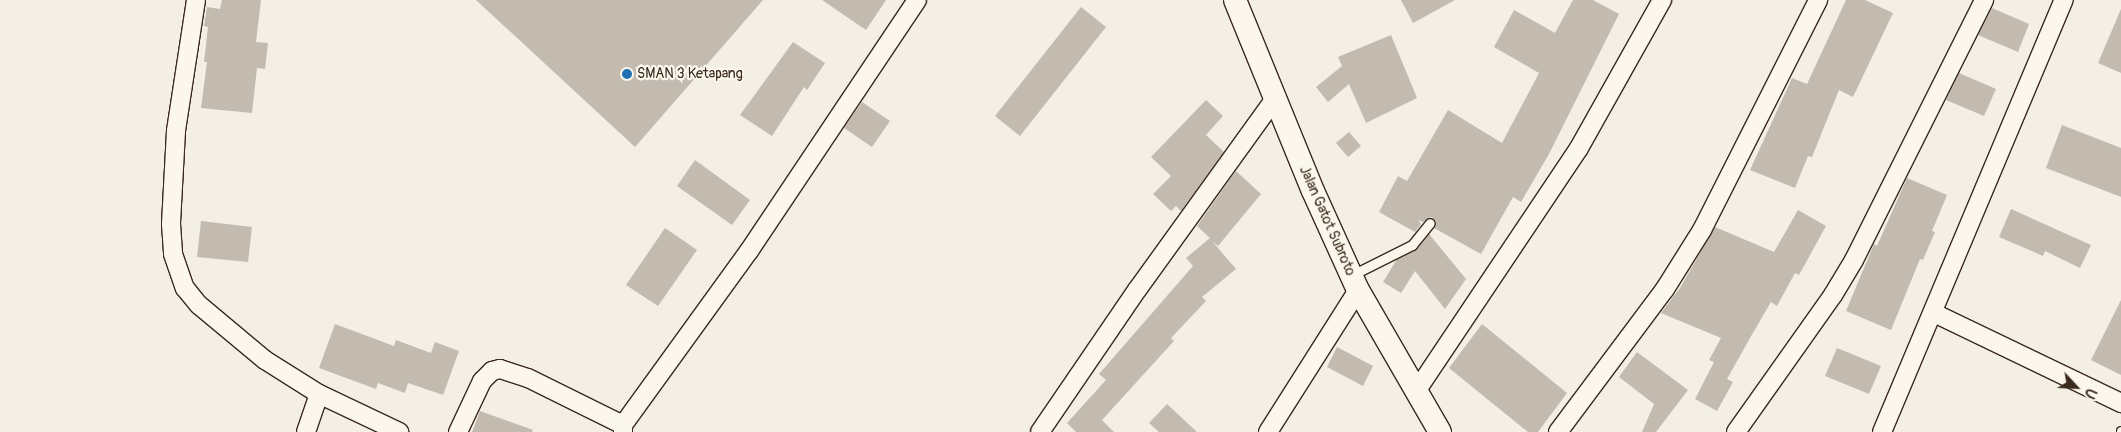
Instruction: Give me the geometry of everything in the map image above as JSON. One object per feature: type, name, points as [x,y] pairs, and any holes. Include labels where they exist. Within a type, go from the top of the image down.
[{"type":"street","points":[[196,0],[176,131],[171,224],[173,254],[185,288],[205,310],[265,360],[319,394],[399,432]]},
{"type":"street","points":[[458,432],[482,381],[492,371],[500,369],[528,378],[623,429],[744,259],[916,0]]},
{"type":"street","name":"Jalan Gatot Subroto","points":[[1235,0],[1275,99],[1355,283],[1440,432]]},
{"type":"street","points":[[1417,390],[1579,148],[1662,0]]},
{"type":"street","points":[[1558,432],[1665,289],[1702,230],[1818,0]]},
{"type":"street","points":[[1736,432],[1833,296],[1854,260],[1984,0]]},
{"type":"street","points":[[1882,432],[1934,313],[2064,0]]},
{"type":"street","points":[[1040,432],[1137,290],[1275,99]]},
{"type":"street","points":[[1268,432],[1355,283]]},
{"type":"street","points":[[1934,313],[2121,403]]},
{"type":"street","points":[[306,432],[319,394]]},
{"type":"lane","points":[[1355,283],[1423,234],[1430,223]]},
{"type":"building","points":[[222,0],[261,0],[256,42],[268,43],[265,69],[257,68],[252,113],[201,108],[207,62],[204,62],[208,27],[204,26],[207,7],[220,9]]},
{"type":"building","name":"SMAN 3 Ketapang","points":[[476,0],[763,0],[635,147]]},
{"type":"building","points":[[822,0],[886,0],[866,30]]},
{"type":"building","points":[[1401,0],[1455,0],[1413,23]]},
{"type":"building","points":[[1573,0],[1593,0],[1619,14],[1549,154],[1521,202],[1513,197],[1481,254],[1434,228],[1436,221],[1431,217],[1423,222],[1418,220],[1421,224],[1415,232],[1379,212],[1398,176],[1407,181],[1448,110],[1502,143],[1539,73],[1494,47],[1514,10],[1555,33]]},
{"type":"building","points":[[1846,0],[1865,0],[1893,13],[1853,97],[1839,90],[1812,157],[1808,156],[1795,188],[1750,170],[1792,78],[1807,84]]},
{"type":"building","points":[[1081,7],[1106,27],[1020,136],[995,116]]},
{"type":"building","points":[[1992,8],[2029,24],[2018,52],[1978,35]]},
{"type":"building","points":[[2121,9],[2121,73],[2098,63]]},
{"type":"building","points":[[1391,35],[1417,98],[1366,123],[1349,84],[1328,102],[1316,87],[1342,66],[1338,57]]},
{"type":"building","points":[[793,42],[825,63],[807,90],[804,87],[772,136],[740,115]]},
{"type":"building","points":[[1959,73],[1996,89],[1984,116],[1946,100]]},
{"type":"building","points":[[1206,100],[1223,116],[1206,135],[1224,152],[1181,211],[1176,206],[1171,211],[1153,194],[1171,176],[1151,157]]},
{"type":"building","points":[[862,102],[890,121],[872,147],[844,128]]},
{"type":"building","points":[[2062,125],[2121,148],[2121,197],[2046,168]]},
{"type":"building","points":[[1349,132],[1361,146],[1348,157],[1336,143]]},
{"type":"building","points":[[695,160],[750,200],[732,225],[677,186]]},
{"type":"building","points":[[1236,171],[1261,194],[1218,246],[1212,241],[1236,269],[1202,297],[1206,301],[1171,338],[1174,341],[1102,420],[1114,432],[1076,432],[1067,423],[1106,380],[1099,374],[1193,266],[1186,258],[1210,238],[1197,226]]},
{"type":"building","points":[[1907,178],[1947,195],[1932,231],[1935,232],[1923,260],[1920,259],[1891,330],[1846,311],[1874,244],[1877,246]]},
{"type":"building","points":[[2011,209],[2091,245],[2080,268],[2045,251],[2043,256],[1999,237]]},
{"type":"building","points":[[1798,210],[1826,226],[1799,275],[1795,273],[1777,306],[1771,302],[1727,379],[1733,382],[1717,411],[1695,399],[1714,362],[1709,360],[1721,338],[1661,313],[1680,288],[1715,227],[1774,252]]},
{"type":"building","points":[[201,221],[252,227],[248,262],[197,257]]},
{"type":"building","points":[[665,228],[697,250],[658,306],[626,285]]},
{"type":"building","points":[[1429,234],[1466,279],[1445,309],[1415,271],[1401,293],[1383,282],[1397,259],[1417,249]]},
{"type":"building","points":[[2121,300],[2121,375],[2091,360]]},
{"type":"building","points":[[335,324],[394,346],[396,340],[431,353],[435,342],[459,351],[443,395],[408,383],[405,393],[378,383],[376,389],[319,368]]},
{"type":"building","points":[[1482,324],[1567,393],[1538,432],[1528,432],[1449,368]]},
{"type":"building","points":[[1337,347],[1373,366],[1363,386],[1327,367]]},
{"type":"building","points":[[1837,348],[1881,366],[1869,394],[1825,376]]},
{"type":"building","points":[[1637,352],[1688,390],[1656,432],[1642,432],[1654,404],[1619,377]]},
{"type":"building","points":[[1167,404],[1197,432],[1159,432],[1149,423]]},
{"type":"building","points":[[480,411],[533,430],[532,432],[472,432]]},
{"type":"place","name":"SMAN 3 Ketapang","points":[[627,74]]}]
